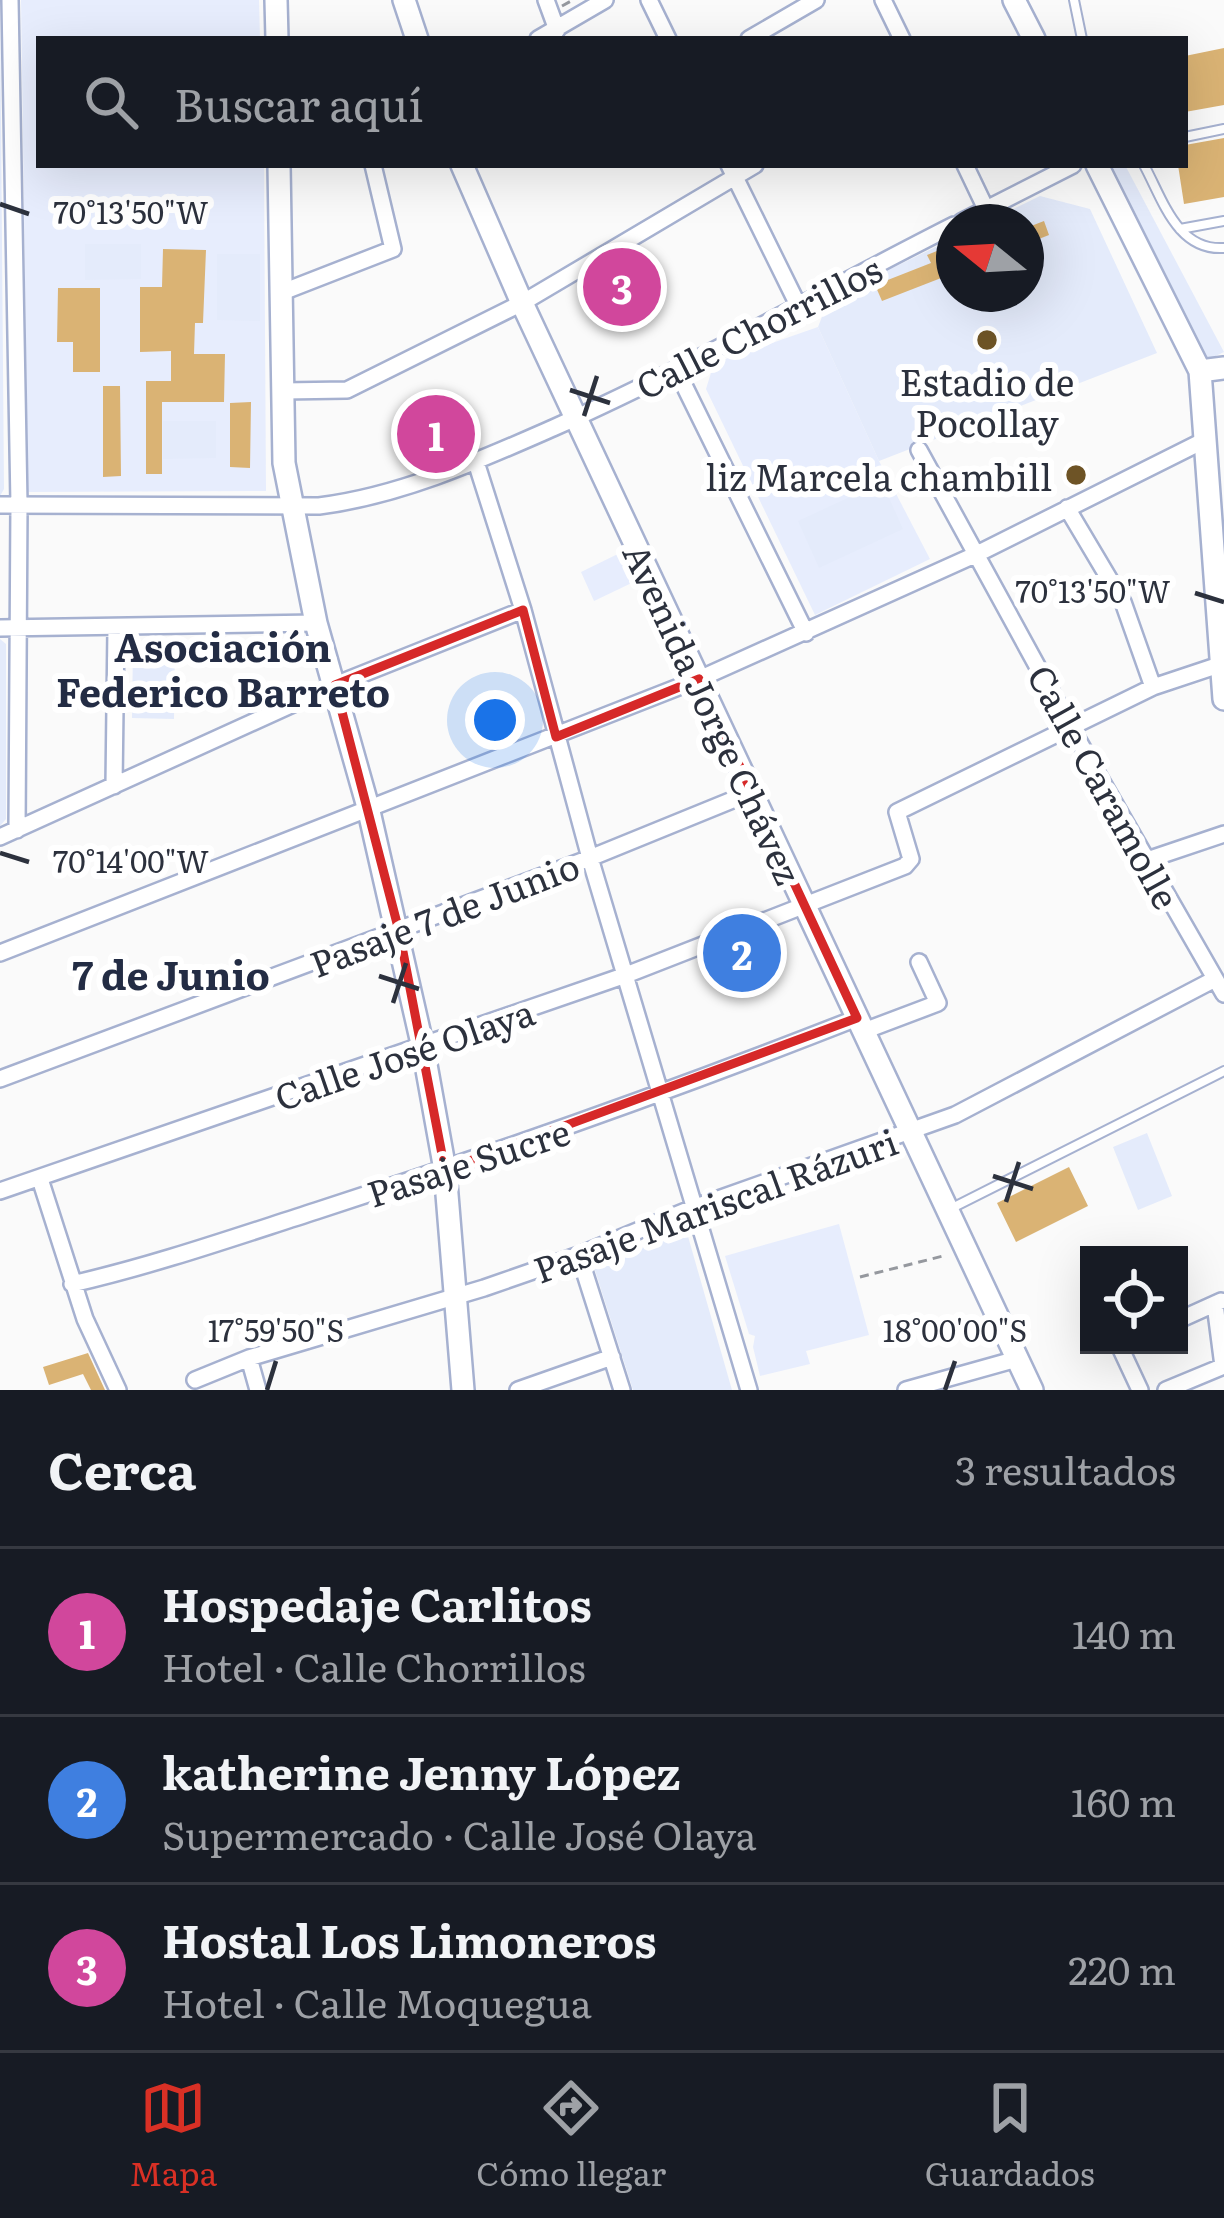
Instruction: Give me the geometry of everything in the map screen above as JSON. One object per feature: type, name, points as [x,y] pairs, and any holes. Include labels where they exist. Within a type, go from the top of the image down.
[{"type":"street","points":[[10,0],[19,504],[8,628],[17,830]]},
{"type":"street","points":[[276,0],[277,36]]},
{"type":"street","points":[[404,0],[415,36]]},
{"type":"street","points":[[544,36],[605,0]]},
{"type":"street","points":[[649,0],[667,36]]},
{"type":"street","points":[[753,36],[816,0]]},
{"type":"street","points":[[883,0],[901,36]]},
{"type":"street","points":[[1014,0],[1032,36]]},
{"type":"street","points":[[553,3],[557,30]]},
{"type":"street","points":[[279,168],[284,463],[316,623],[368,807],[423,1048],[445,1170],[463,1390]]},
{"type":"street","points":[[280,293],[394,249],[375,168]]},
{"type":"street","name":"Avenida Jorge Chávez","points":[[463,168],[522,303],[1032,1390]]},
{"type":"street","points":[[966,168],[984,204]]},
{"type":"street","name":"Calle Chorrillos","points":[[996,204],[1067,168]]},
{"type":"street","points":[[1098,168],[1200,371],[1224,699]]},
{"type":"street","points":[[283,391],[347,390],[522,303],[732,171],[799,304]]},
{"type":"street","name":"Calle Chorrillos","points":[[0,505],[319,506],[359,501],[476,462],[576,418],[936,235]]},
{"type":"street","points":[[1200,371],[1224,368]]},
{"type":"street","points":[[677,370],[806,633]]},
{"type":"street","points":[[0,953],[699,680],[977,554],[1205,440]]},
{"type":"street","name":"Calle Caramolle","points":[[920,450],[1070,726],[1224,994]]},
{"type":"street","points":[[476,462],[749,1390]]},
{"type":"street","points":[[1066,508],[1123,602],[1153,686]]},
{"type":"street","points":[[0,837],[334,685],[523,610]]},
{"type":"street","points":[[8,628],[316,623]]},
{"type":"street","points":[[114,786],[116,628]]},
{"type":"street","points":[[1070,726],[1153,686],[1222,664]]},
{"type":"street","name":"Calle José Olaya","points":[[0,1191],[423,1048],[806,908],[905,866],[911,859],[896,817],[901,810],[1070,726]]},
{"type":"street","name":"Pasaje 7 de Junio","points":[[0,1079],[399,931],[752,792]]},
{"type":"street","points":[[1147,860],[1224,834]]},
{"type":"street","name":"Pasaje Sucre","points":[[72,1284],[152,1266],[938,1003],[919,962]]},
{"type":"street","name":"Pasaje Mariscal Rázuri","points":[[195,1380],[249,1358],[579,1255],[693,1208],[955,1115],[1215,979]]},
{"type":"street","points":[[40,1179],[72,1284],[118,1390]]},
{"type":"street","points":[[579,1255],[622,1390]]},
{"type":"street","points":[[1166,1390],[1223,1366],[1219,1302],[1188,1316]]},
{"type":"street","points":[[1124,1354],[1140,1390]]},
{"type":"street","points":[[249,1358],[258,1390]]},
{"type":"street","points":[[518,1390],[612,1358]]},
{"type":"street","points":[[906,1390],[1017,1358]]},
{"type":"lane","points":[[1074,0],[1081,36]]},
{"type":"lane","points":[[1188,136],[1224,129]]},
{"type":"lane","points":[[1146,168],[1179,230],[1203,248],[1224,248]]},
{"type":"lane","points":[[1179,230],[1224,221]]},
{"type":"lane","points":[[948,1210],[1224,1071]]},
{"type":"path","points":[[553,3],[573,0]]},
{"type":"path","points":[[860,1277],[967,1250]]},
{"type":"highlighted area","points":[[523,610],[556,737],[699,679],[857,1018],[445,1170],[399,931],[335,685]]},
{"type":"shaded area","points":[[0,0],[4,489],[0,496]]},
{"type":"shaded area","points":[[21,0],[259,0],[260,36],[36,36],[36,168],[264,168],[266,491],[28,492]]},
{"type":"shaded area","points":[[1108,168],[1127,168],[1224,352],[1207,360]]},
{"type":"shaded area","name":"Estadio de Pocollay","points":[[1040,196],[1090,209],[1157,353],[879,461],[818,327],[829,299],[936,247],[936,312],[1044,312],[1044,204],[1024,204]]},
{"type":"shaded area","points":[[85,244],[141,244],[141,279],[85,280]]},
{"type":"shaded area","points":[[217,254],[260,254],[260,321],[217,320]]},
{"type":"shaded area","points":[[818,327],[930,559],[815,615],[706,389],[714,363]]},
{"type":"shaded area","points":[[163,421],[216,421],[216,458],[163,459]]},
{"type":"shaded area","points":[[882,482],[903,529],[819,568],[798,521]]},
{"type":"shaded area","points":[[626,550],[640,579],[594,601],[581,572]]},
{"type":"shaded area","points":[[0,639],[6,644],[6,819],[0,826]]},
{"type":"shaded area","points":[[133,644],[175,644],[174,719],[132,718]]},
{"type":"shaded area","points":[[1147,1133],[1172,1196],[1138,1210],[1113,1147]]},
{"type":"shaded area","points":[[839,1224],[869,1335],[806,1351],[810,1364],[760,1376],[755,1336],[749,1334],[725,1256]]},
{"type":"shaded area","points":[[685,1226],[732,1390],[633,1390],[592,1261]]},
{"type":"building","points":[[1224,48],[1224,105],[1188,111],[1188,55]]},
{"type":"building","points":[[1224,138],[1224,197],[1184,204],[1178,168],[1188,168],[1188,144]]},
{"type":"building","points":[[163,249],[206,250],[203,323],[195,323],[194,354],[225,354],[224,402],[162,402],[162,474],[146,474],[146,381],[171,381],[171,351],[140,352],[140,287],[162,287]]},
{"type":"building","points":[[936,251],[936,280],[882,301],[875,285],[931,263],[927,255]]},
{"type":"building","points":[[622,262],[641,303],[623,312],[604,271]]},
{"type":"building","points":[[58,288],[100,288],[100,372],[73,372],[73,342],[57,342]]},
{"type":"building","points":[[103,386],[120,386],[121,476],[103,477]]},
{"type":"building","points":[[251,402],[250,468],[230,467],[230,403]]},
{"type":"building","points":[[443,414],[453,446],[430,454],[420,422]]},
{"type":"building","points":[[1069,1167],[1088,1206],[1016,1242],[997,1203]]},
{"type":"building","points":[[88,1353],[105,1390],[91,1390],[83,1374],[49,1385],[43,1367]]},
{"type":"place","name":"Hostal Los Limoneros","points":[[622,287]]},
{"type":"place","name":"Estadio de Pocollay","points":[[987,340]]},
{"type":"place","name":"Hospedaje Carlitos","points":[[436,434]]},
{"type":"place","name":"liz Marcela chambill","points":[[1076,475]]},
{"type":"place","name":"katherine Jenny López","points":[[742,953]]},
{"type":"district","name":"Asociación Federico Barreto","points":[[223,668]]},
{"type":"district","name":"7 de Junio","points":[[171,973]]}]
